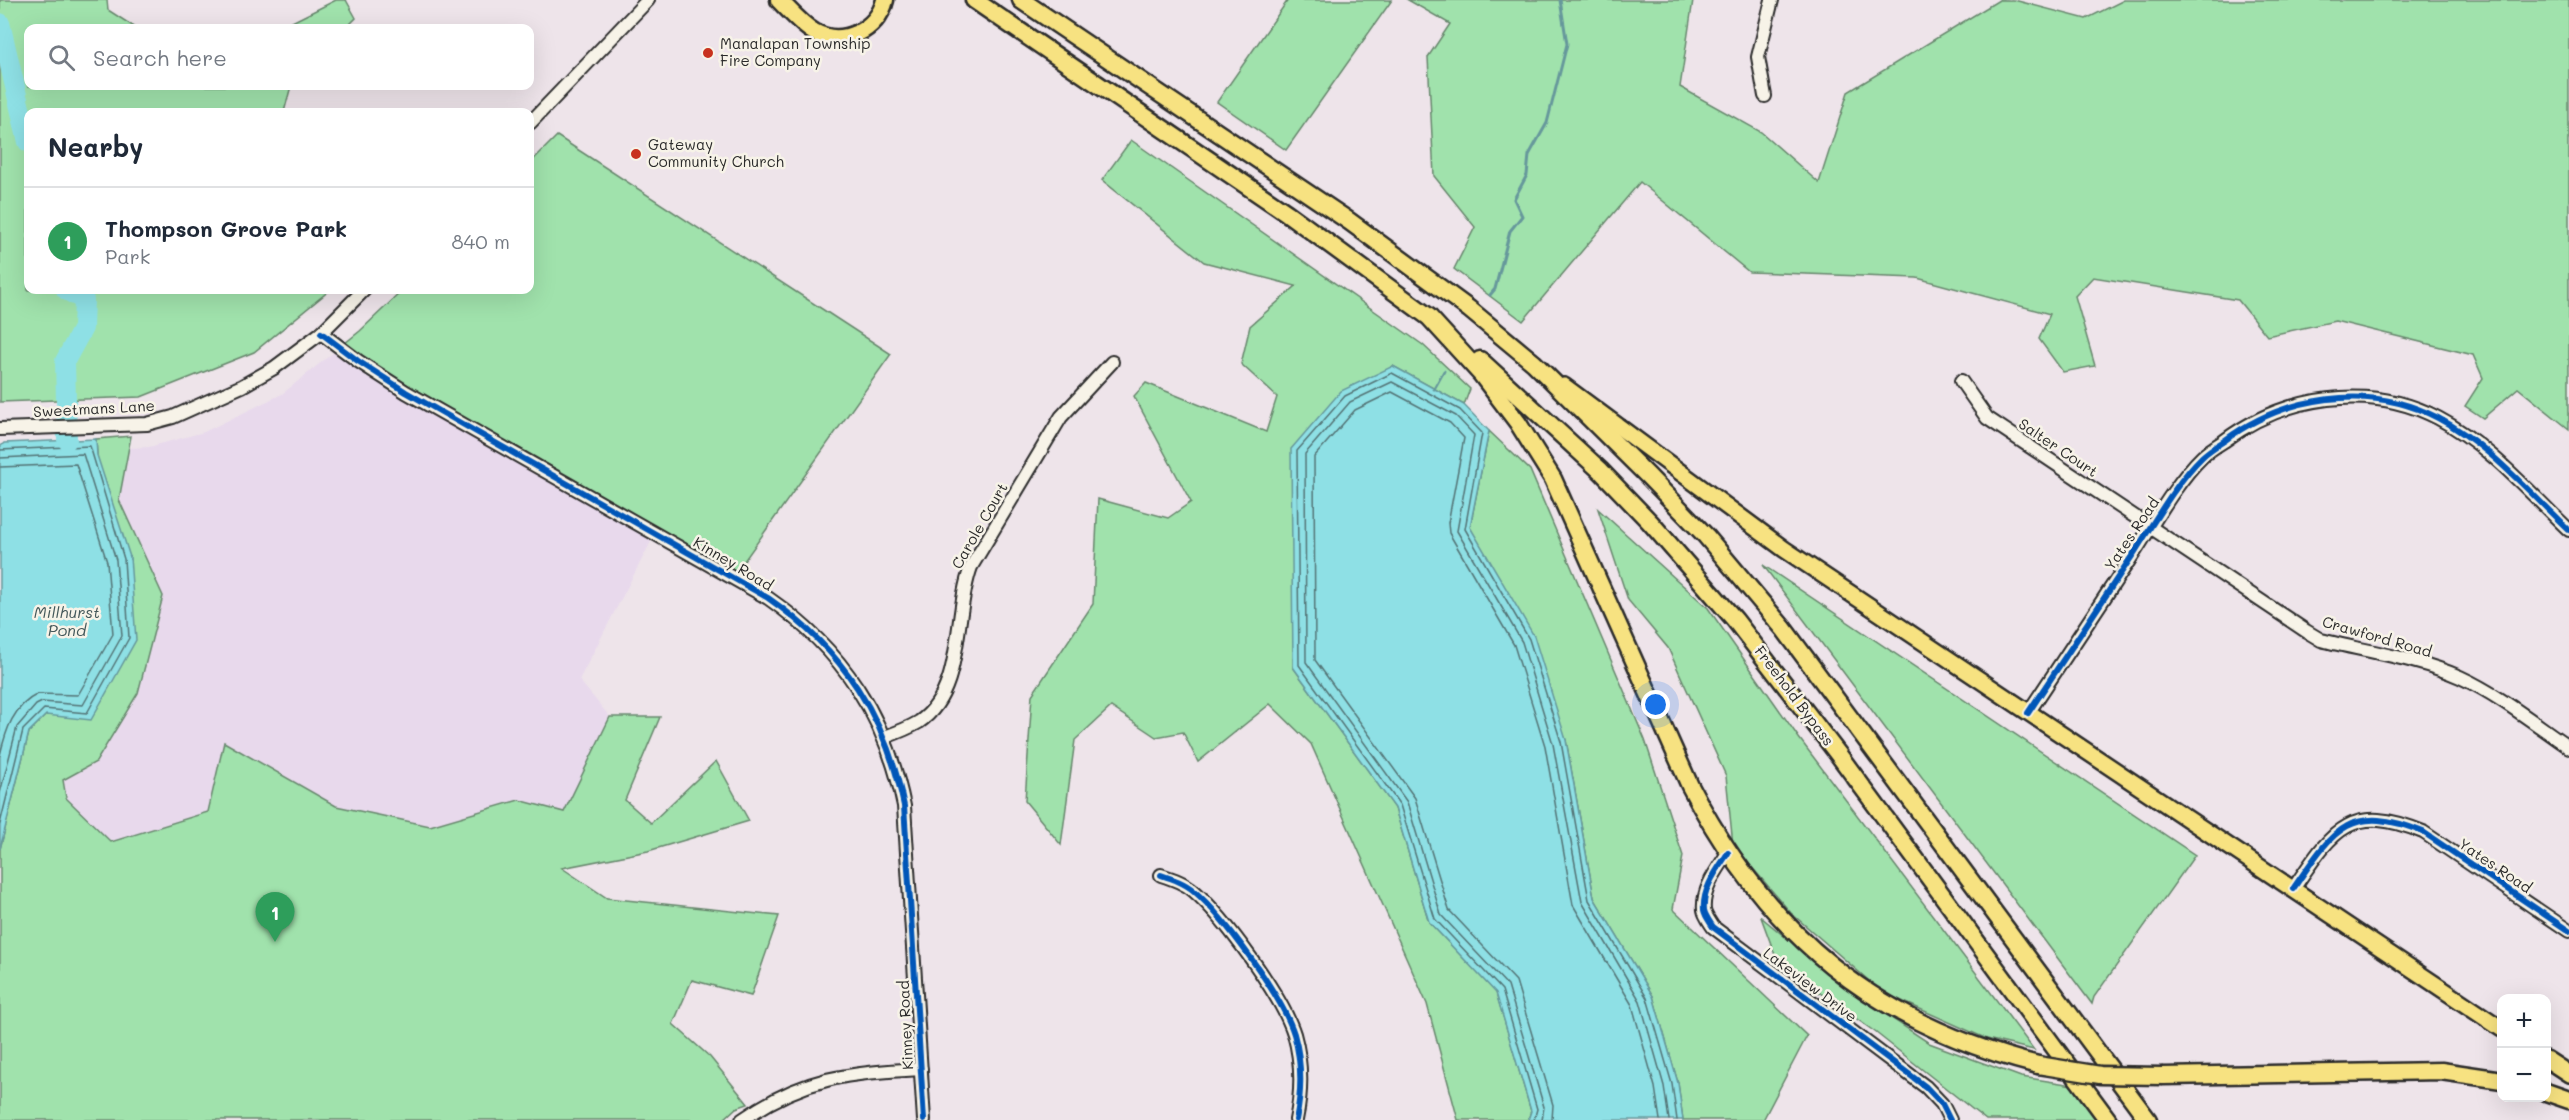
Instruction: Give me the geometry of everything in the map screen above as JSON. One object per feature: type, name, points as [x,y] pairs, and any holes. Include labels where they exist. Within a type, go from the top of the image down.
[{"type":"highway","points":[[779,0],[813,32],[841,38],[858,34],[868,28],[880,12],[885,0]]},
{"type":"highway","points":[[974,0],[1287,213],[1429,317],[1481,374],[1518,423],[1553,479],[1690,786],[1728,853],[1764,901],[1791,931],[1860,988],[1934,1030],[1977,1048],[2038,1065],[2100,1075],[2441,1071],[2497,1077]]},
{"type":"highway","points":[[1021,0],[1367,234],[1469,309],[1534,363],[1673,502],[1784,629],[2148,1120]]},
{"type":"highway","name":"Freehold Bypass","points":[[1429,317],[1550,422],[1601,471],[1707,586],[1790,690],[2108,1120]]},
{"type":"highway","points":[[2551,1093],[2569,1100]]},
{"type":"main road","points":[[1534,363],[1784,549],[2497,1026]]},
{"type":"main road","points":[[2551,1062],[2569,1074]]},
{"type":"street","points":[[534,119],[648,0]]},
{"type":"street","points":[[1765,96],[1758,57],[1772,0]]},
{"type":"street","name":"Sweetmans Lane","points":[[0,429],[147,424],[173,417],[260,376],[321,333],[360,294]]},
{"type":"street","name":"Kinney Road","points":[[321,333],[358,361],[406,392],[651,530],[787,612],[825,645],[841,663],[857,686],[885,737],[899,781],[907,827],[924,1120]]},
{"type":"street","name":"Carole Court","points":[[885,737],[918,722],[931,712],[943,696],[949,679],[964,585],[971,567],[1061,417],[1112,362]]},
{"type":"street","name":"Salter Court","points":[[1960,381],[1987,418],[2150,527]]},
{"type":"street","name":"Yates Road","points":[[2028,713],[2150,527],[2202,457],[2243,426],[2276,410],[2319,399],[2364,398],[2403,405],[2438,418],[2485,450],[2569,530]]},
{"type":"street","name":"Crawford Road","points":[[2150,527],[2321,640],[2458,676],[2483,689],[2569,747]]},
{"type":"street","name":"Yates Road","points":[[2293,889],[2333,834],[2349,824],[2378,819],[2400,823],[2423,832],[2569,931]]},
{"type":"street","name":"Lakeview Drive","points":[[1728,853],[1712,879],[1706,894],[1704,912],[1713,927],[1926,1087],[1942,1104],[1950,1120]]},
{"type":"street","points":[[1161,875],[1187,886],[1206,902],[1271,988],[1285,1012],[1294,1034],[1300,1071],[1296,1120]]},
{"type":"street","points":[[742,1120],[777,1097],[814,1082],[859,1072],[921,1069]]},
{"type":"shaded area","points":[[339,348],[655,534],[579,680],[610,717],[564,812],[519,800],[430,826],[336,806],[224,742],[208,812],[111,842],[66,798],[63,780],[96,762],[138,693],[163,596],[119,500],[130,448],[149,447],[204,432],[282,394]]},
{"type":"green space","points":[[0,0],[107,0],[108,10],[130,24],[24,24],[24,90],[290,90],[285,108],[24,108],[24,294],[325,294],[254,352],[141,397],[0,402]]},
{"type":"green space","points":[[336,0],[346,0],[356,18],[350,24],[288,24]]},
{"type":"green space","points":[[1288,0],[1392,0],[1286,150],[1217,102]]},
{"type":"green space","points":[[1408,0],[1693,0],[1680,87],[1761,132],[1819,183],[1848,92],[1999,0],[2014,0],[2086,19],[2124,0],[2569,0],[2569,429],[2518,388],[2483,418],[2465,406],[2483,378],[2473,355],[2335,321],[2267,336],[2238,300],[2093,277],[2075,296],[2095,366],[2063,372],[2039,339],[2050,314],[1917,278],[1749,272],[1640,182],[1523,321],[1454,269],[1475,227],[1434,176],[1428,57],[1450,24]]},
{"type":"green space","points":[[557,136],[891,354],[732,578],[339,348],[399,294],[534,294],[534,159]]},
{"type":"green space","points":[[1131,140],[1423,345],[1470,389],[1464,405],[1393,366],[1293,667],[1395,808],[1429,922],[1496,992],[1531,1111],[1528,1120],[1458,1120],[1427,1004],[1311,744],[1270,704],[1198,762],[1183,732],[1156,737],[1111,707],[1075,740],[1061,845],[1025,801],[1032,695],[1093,604],[1098,499],[1168,518],[1191,502],[1134,396],[1146,383],[1266,432],[1277,397],[1241,364],[1250,326],[1296,286],[1204,262],[1102,180]]},
{"type":"green space","points":[[1489,431],[1530,470],[1645,740],[1683,856],[1673,909],[1807,1036],[1763,1120],[1683,1120],[1678,1083],[1653,996],[1594,898],[1566,740],[1470,527]]},
{"type":"green space","points":[[131,436],[119,500],[163,596],[138,693],[96,762],[63,780],[66,798],[111,842],[208,812],[224,742],[336,806],[430,826],[519,800],[564,812],[610,717],[660,717],[625,800],[651,823],[716,761],[749,821],[648,851],[562,868],[607,898],[779,916],[751,996],[692,980],[673,1024],[710,1057],[748,1104],[736,1108],[723,1120],[0,1120],[0,849],[29,732],[46,715],[97,455],[96,439]]},
{"type":"green space","points":[[1598,509],[1708,608],[1799,738],[2034,1050],[1987,1039],[1882,992],[1791,913],[1733,845],[1726,776],[1668,648],[1628,600]]},
{"type":"green space","points":[[1763,565],[2195,855],[2094,997],[2092,1004]]},
{"type":"green space","points":[[1761,917],[1849,990],[1929,1043],[2021,1077],[2073,1085],[2098,1120],[1986,1120],[1875,1032],[1778,963]]},
{"type":"water","points":[[1393,366],[1464,405],[1489,431],[1470,527],[1534,636],[1566,740],[1594,898],[1653,996],[1678,1083],[1683,1120],[1528,1120],[1531,1111],[1496,993],[1429,922],[1395,808],[1293,667],[1291,449],[1341,391]]},
{"type":"water","name":"Millhurst Pond","points":[[96,439],[97,455],[130,557],[136,640],[91,720],[46,715],[29,732],[0,849],[0,447],[4,443]]},
{"type":"waterway","points":[[1490,295],[1495,289],[1510,231],[1522,216],[1514,199],[1527,175],[1529,155],[1547,123],[1567,44],[1560,0]]},
{"type":"waterway","points":[[0,23],[24,125]]},
{"type":"waterway","points":[[67,440],[65,361],[83,328],[84,300],[73,294]]},
{"type":"waterway","points":[[1434,389],[1444,371]]},
{"type":"cycle path","points":[[321,333],[358,361],[406,392],[768,598],[795,618],[839,663],[873,715],[886,743],[904,806],[924,1120]]},
{"type":"cycle path","points":[[2028,713],[2184,477],[2212,449],[2273,413],[2300,404],[2328,399],[2384,400],[2411,407],[2438,418],[2474,441],[2507,469],[2569,530]]},
{"type":"cycle path","points":[[2293,889],[2319,852],[2345,828],[2360,821],[2377,820],[2398,823],[2423,832],[2569,931]]},
{"type":"cycle path","points":[[1728,853],[1711,880],[1705,895],[1704,910],[1713,927],[1926,1087],[1942,1104],[1950,1120]]},
{"type":"cycle path","points":[[1161,875],[1187,886],[1206,903],[1236,938],[1278,999],[1294,1034],[1299,1055],[1300,1087],[1296,1120]]},
{"type":"place","name":"Manalapan Township Fire Company","points":[[708,53]]},
{"type":"place","name":"Gateway Community Church","points":[[636,154]]},
{"type":"place","name":"Thompson Grove Park","points":[[275,942]]}]
